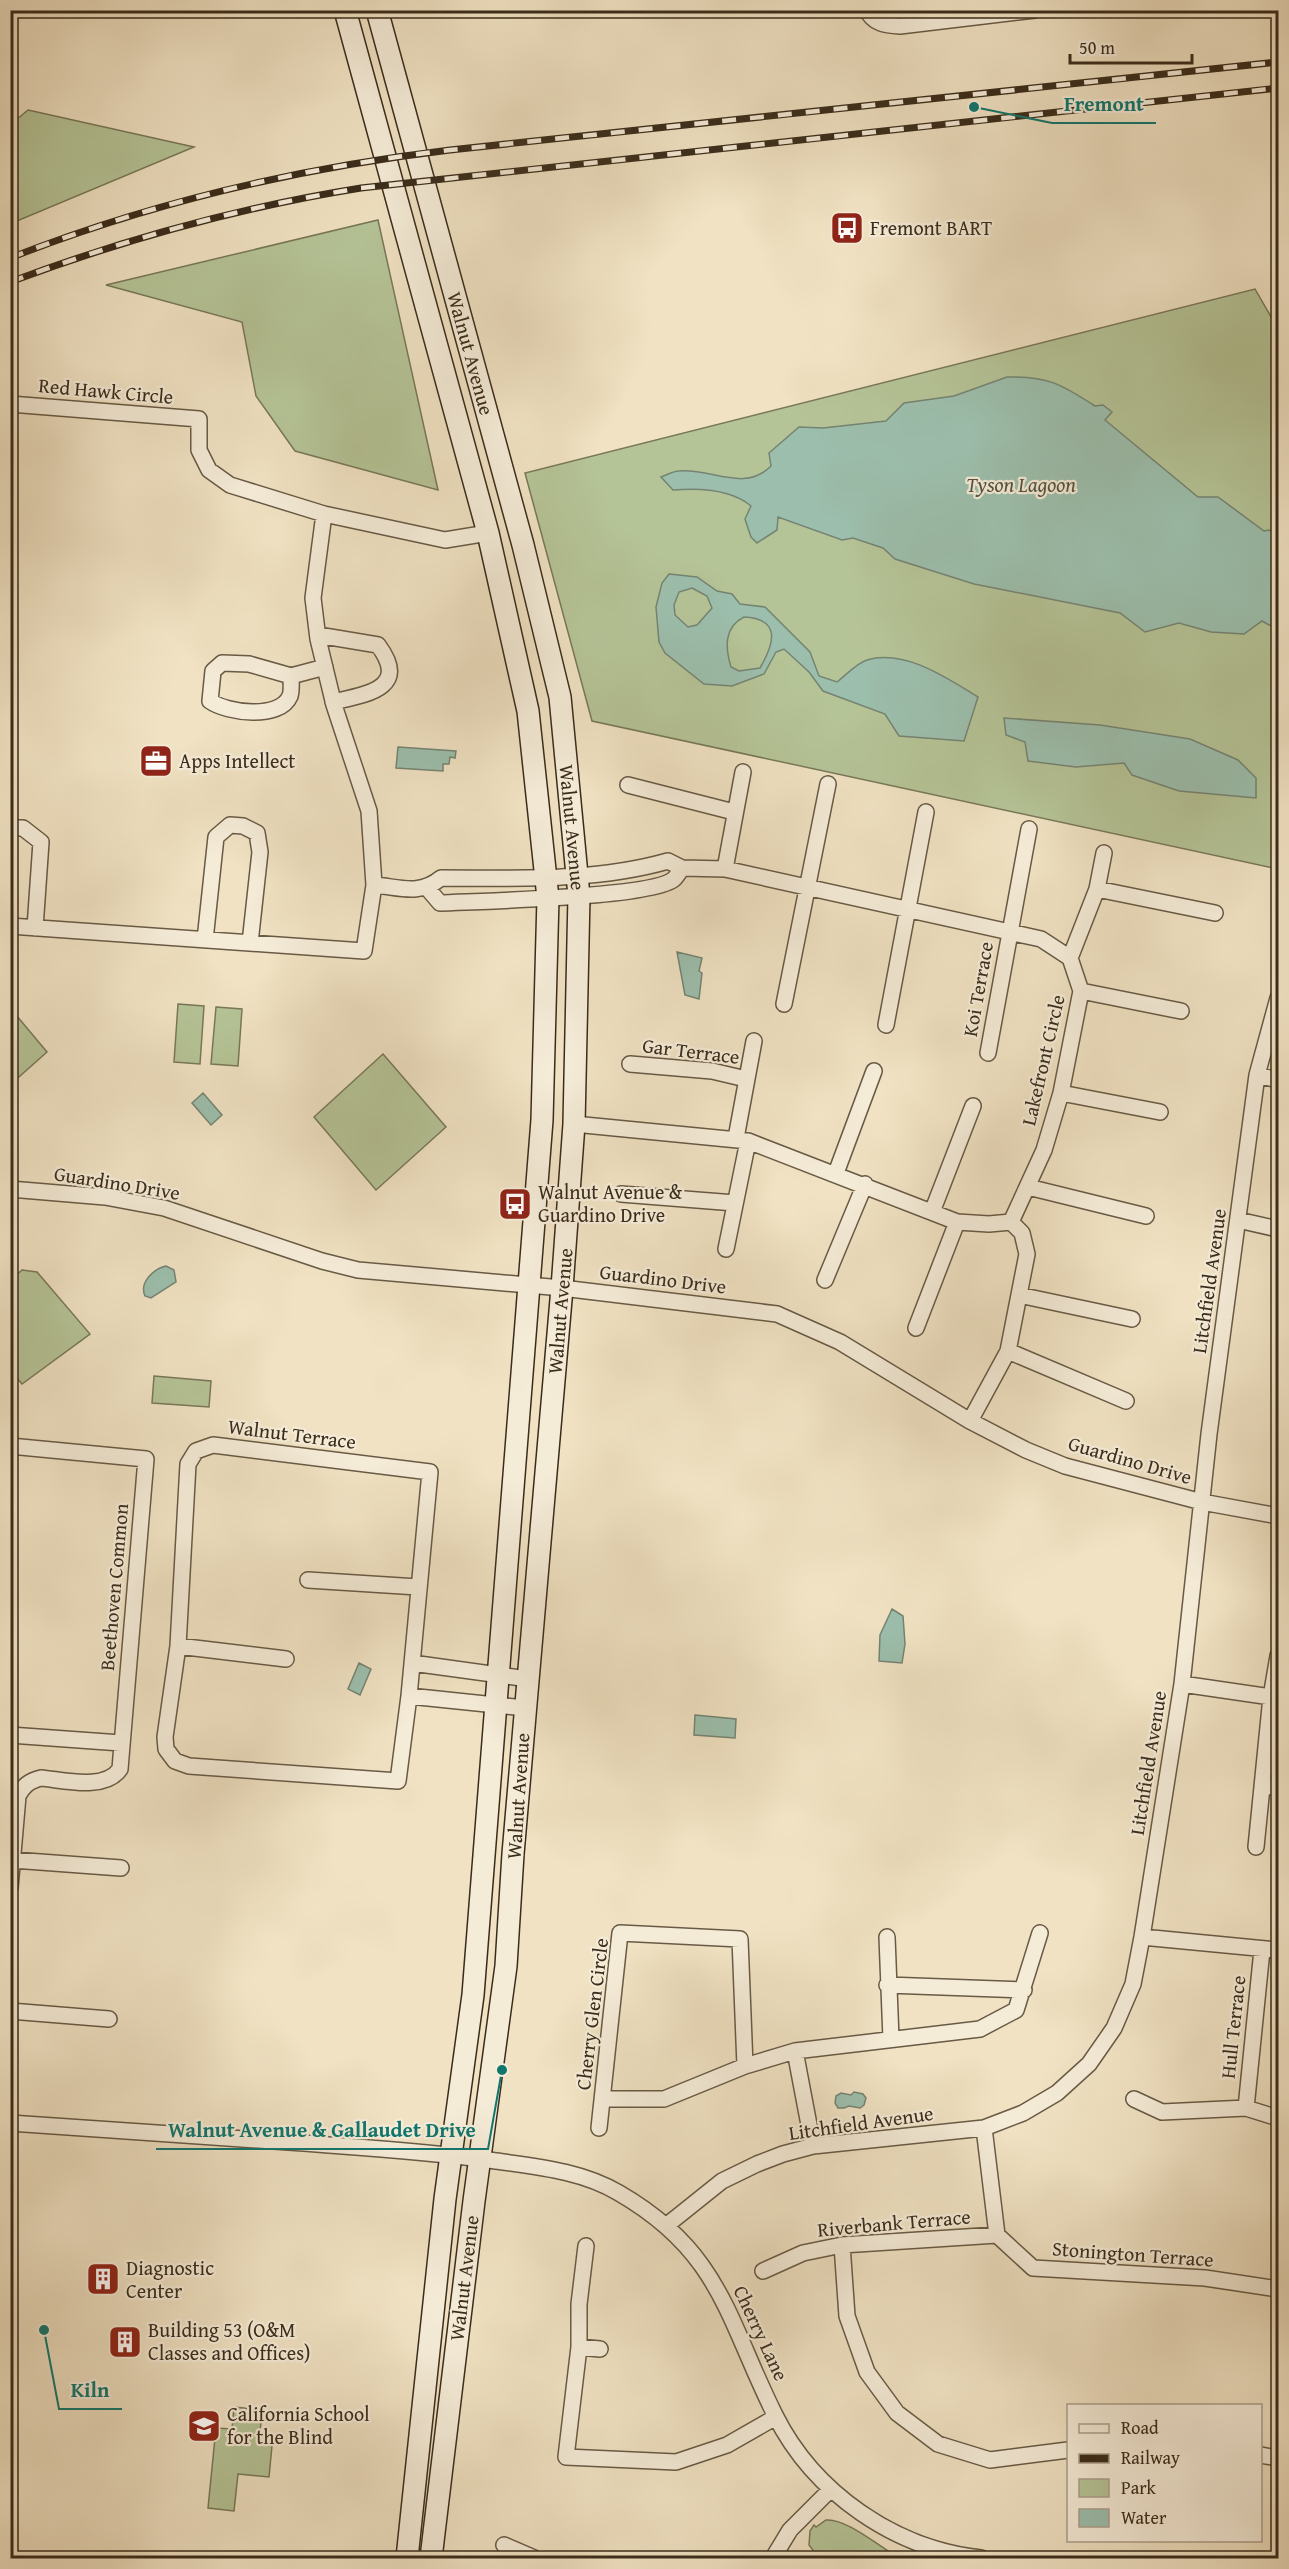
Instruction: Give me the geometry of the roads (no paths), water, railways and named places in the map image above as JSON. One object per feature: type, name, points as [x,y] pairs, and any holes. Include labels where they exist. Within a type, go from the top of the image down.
[{"type":"main road","name":"Walnut Avenue","points":[[345,10],[488,533],[528,711],[547,888],[542,1120],[473,1995],[451,2155],[407,2559]]},
{"type":"main road","name":"Walnut Avenue","points":[[377,10],[523,544],[558,688],[578,887],[574,1124],[525,1708],[506,1966],[479,2159],[431,2559]]},
{"type":"street","points":[[867,10],[870,17],[883,25],[900,26],[1035,10]]},
{"type":"street","name":"Red Hawk Circle","points":[[10,404],[199,419],[199,450],[209,470],[230,485],[324,514]]},
{"type":"street","points":[[10,926],[364,951],[374,885],[369,811],[333,702],[318,635],[314,598],[324,514],[445,540],[488,533]]},
{"type":"street","points":[[318,635],[378,645],[387,657],[390,670],[388,680],[373,693],[333,702]]},
{"type":"street","points":[[291,676],[291,695],[281,707],[270,711],[220,708],[210,701],[213,671],[222,663],[249,664],[291,676],[325,666]]},
{"type":"street","points":[[725,869],[743,772]]},
{"type":"street","points":[[784,1004],[828,784]]},
{"type":"street","points":[[628,785],[735,812]]},
{"type":"street","points":[[886,1025],[926,812]]},
{"type":"street","points":[[205,940],[216,837],[230,825],[243,826],[257,833],[261,852],[250,943]]},
{"type":"street","points":[[10,828],[24,828],[41,842],[35,928]]},
{"type":"street","name":"Koi Terrace","points":[[988,1053],[1029,830]]},
{"type":"street","points":[[428,889],[440,903],[547,888],[652,886],[674,880],[682,868],[725,869],[1041,939],[1070,958],[1097,889],[1104,853]]},
{"type":"street","points":[[374,885],[428,889],[441,878],[547,888]]},
{"type":"street","points":[[1097,889],[1215,913]]},
{"type":"street","name":"Lakefront Circle","points":[[1011,1222],[1044,1150],[1061,1093],[1081,991],[1070,958]]},
{"type":"street","points":[[1081,991],[1181,1011]]},
{"type":"street","name":"Litchfield Avenue","points":[[667,2225],[722,2181],[757,2163],[813,2146],[984,2128],[1023,2113],[1057,2093],[1089,2064],[1114,2028],[1133,1984],[1142,1937],[1182,1684],[1202,1502],[1257,1075],[1278,998]]},
{"type":"street","name":"Gar Terrace","points":[[726,1249],[735,1203],[746,1079],[754,1041]]},
{"type":"street","name":"Gar Terrace","points":[[630,1064],[712,1071],[746,1079]]},
{"type":"street","points":[[836,1173],[874,1071]]},
{"type":"street","points":[[1257,1075],[1278,1080]]},
{"type":"street","points":[[1061,1093],[1160,1113]]},
{"type":"street","points":[[932,1212],[973,1106]]},
{"type":"street","points":[[574,1124],[742,1140],[865,1184],[957,1222],[989,1224],[1011,1222],[1022,1233],[1027,1254],[1008,1352],[970,1421]]},
{"type":"street","points":[[825,1280],[865,1184]]},
{"type":"street","points":[[1028,1187],[1146,1216]]},
{"type":"street","name":"Guardino Drive","points":[[10,1189],[105,1197],[164,1208],[322,1261],[358,1270],[562,1288],[777,1314],[840,1342],[970,1421],[1026,1450],[1065,1466],[1202,1502],[1278,1516]]},
{"type":"street","points":[[621,1194],[735,1203]]},
{"type":"street","points":[[1239,1220],[1278,1229]]},
{"type":"street","points":[[916,1328],[957,1222]]},
{"type":"street","points":[[1019,1295],[1132,1319]]},
{"type":"street","points":[[1008,1352],[1126,1401]]},
{"type":"street","name":"Walnut Terrace","points":[[213,1445],[430,1472],[418,1587],[409,1696],[398,1781],[189,1766],[175,1761],[166,1749],[165,1737],[178,1646],[188,1464],[196,1450],[213,1445]]},
{"type":"street","name":"Beethoven Common","points":[[10,1446],[146,1458],[121,1743]]},
{"type":"street","points":[[308,1580],[418,1587]]},
{"type":"street","points":[[178,1646],[286,1659]]},
{"type":"street","points":[[1256,1847],[1271,1697],[1278,1656]]},
{"type":"street","points":[[412,1663],[528,1679]]},
{"type":"street","points":[[1182,1684],[1271,1697]]},
{"type":"street","points":[[409,1696],[525,1708]]},
{"type":"street","points":[[10,1735],[121,1743],[120,1769],[114,1777],[103,1782],[41,1778],[32,1780],[22,1788],[18,1796],[13,1822],[10,1888]]},
{"type":"street","points":[[1262,1786],[1278,1787]]},
{"type":"street","points":[[13,1860],[121,1868]]},
{"type":"street","name":"Cherry Glen Circle","points":[[599,2128],[620,1933],[740,1939],[745,2066]]},
{"type":"street","points":[[603,2099],[664,2099],[745,2066],[795,2051],[980,2029],[1016,2010],[1040,1933]]},
{"type":"street","points":[[887,1937],[887,1985],[891,2039]]},
{"type":"street","points":[[1142,1937],[1278,1950]]},
{"type":"street","name":"Hull Terrace","points":[[1246,2108],[1262,1950]]},
{"type":"street","points":[[887,1985],[1024,1990]]},
{"type":"street","points":[[10,2011],[109,2019]]},
{"type":"street","points":[[795,2051],[813,2146]]},
{"type":"street","points":[[1134,2099],[1162,2112],[1246,2108],[1278,2118]]},
{"type":"street","name":"Cherry Lane","points":[[10,2122],[451,2155],[542,2168],[597,2182],[618,2192],[667,2225],[688,2245],[724,2298],[776,2417],[800,2455],[831,2489],[886,2530],[942,2557],[981,2559]]},
{"type":"street","points":[[984,2128],[997,2235]]},
{"type":"street","name":"Riverbank Terrace","points":[[763,2271],[803,2253],[842,2245],[997,2235]]},
{"type":"street","name":"Stonington Terrace","points":[[997,2235],[1034,2268],[1205,2278],[1278,2289]]},
{"type":"street","points":[[842,2245],[847,2316],[867,2372],[897,2413],[938,2444],[990,2460],[1067,2450]]},
{"type":"street","points":[[586,2246],[579,2304],[579,2347],[566,2457],[676,2462],[727,2445],[776,2417]]},
{"type":"street","points":[[579,2347],[600,2349]]},
{"type":"street","points":[[1262,2456],[1278,2458]]},
{"type":"street","points":[[773,2559],[790,2529],[831,2489]]},
{"type":"street","points":[[504,2545],[534,2559]]},
{"type":"water","name":"Tyson Lagoon","points":[[1007,377],[1044,380],[1073,392],[1095,406],[1103,405],[1112,412],[1105,420],[1198,497],[1218,497],[1264,531],[1269,530],[1278,535],[1278,630],[1262,621],[1244,634],[1211,632],[1179,623],[1145,632],[1120,613],[974,584],[895,559],[883,548],[853,538],[842,540],[778,517],[777,530],[757,543],[751,537],[745,519],[751,506],[743,500],[714,491],[673,490],[661,477],[677,471],[691,471],[727,478],[750,478],[761,474],[771,466],[769,453],[799,427],[823,428],[886,421],[904,403],[954,396]]},
{"type":"water","points":[[669,574],[697,577],[717,591],[732,594],[740,604],[765,607],[810,652],[819,676],[837,682],[855,666],[867,660],[881,658],[896,658],[911,662],[939,674],[978,697],[964,741],[899,736],[885,714],[823,691],[809,672],[784,649],[776,652],[764,674],[732,686],[704,684],[665,653],[659,642],[656,607],[662,583]],"holes":[[[692,588],[707,596],[712,608],[697,625],[688,627],[675,615],[674,605],[679,592]],[[744,617],[764,622],[772,634],[769,650],[760,668],[739,671],[731,667],[727,645],[733,626]]]},
{"type":"water","points":[[1004,718],[1100,725],[1190,739],[1238,760],[1256,778],[1256,798],[1179,791],[1132,775],[1124,763],[1076,767],[1028,761],[1025,742],[1006,735]]},
{"type":"water","points":[[398,747],[456,751],[455,758],[450,757],[449,764],[443,764],[443,771],[396,768]]},
{"type":"water","points":[[677,952],[702,958],[699,971],[702,973],[699,999],[685,995]]},
{"type":"water","points":[[203,1093],[222,1115],[211,1125],[192,1103]]},
{"type":"water","points":[[166,1266],[174,1270],[176,1282],[151,1298],[145,1296],[144,1286],[148,1277],[156,1270]]},
{"type":"water","points":[[892,1609],[903,1616],[905,1644],[902,1663],[879,1661],[880,1635]]},
{"type":"water","points":[[359,1663],[371,1669],[360,1695],[348,1689]]},
{"type":"water","points":[[695,1715],[736,1719],[735,1738],[694,1735]]},
{"type":"water","points":[[854,2092],[863,2094],[866,2098],[864,2105],[860,2108],[849,2106],[838,2108],[835,2103],[836,2096],[841,2093],[851,2095]]},
{"type":"railway","points":[[10,258],[63,238],[172,204],[282,177],[394,158],[450,150],[1278,62]]},
{"type":"railway","points":[[10,282],[96,252],[184,226],[272,205],[361,188],[1278,88]]},
{"type":"place","name":"Fremont","points":[[974,107]]},
{"type":"place","name":"Fremont BART","points":[[847,228]]},
{"type":"place","name":"Apps Intellect","points":[[156,761]]},
{"type":"place","name":"Walnut Avenue & Guardino Drive","points":[[515,1204]]},
{"type":"place","name":"Walnut Avenue & Gallaudet Drive","points":[[502,2070]]},
{"type":"place","name":"Diagnostic Center","points":[[103,2279]]},
{"type":"place","name":"Kiln","points":[[44,2330]]},
{"type":"place","name":"Building 53 (O&M Classes and Offices)","points":[[125,2342]]},
{"type":"place","name":"California School for the Blind","points":[[204,2426]]}]
